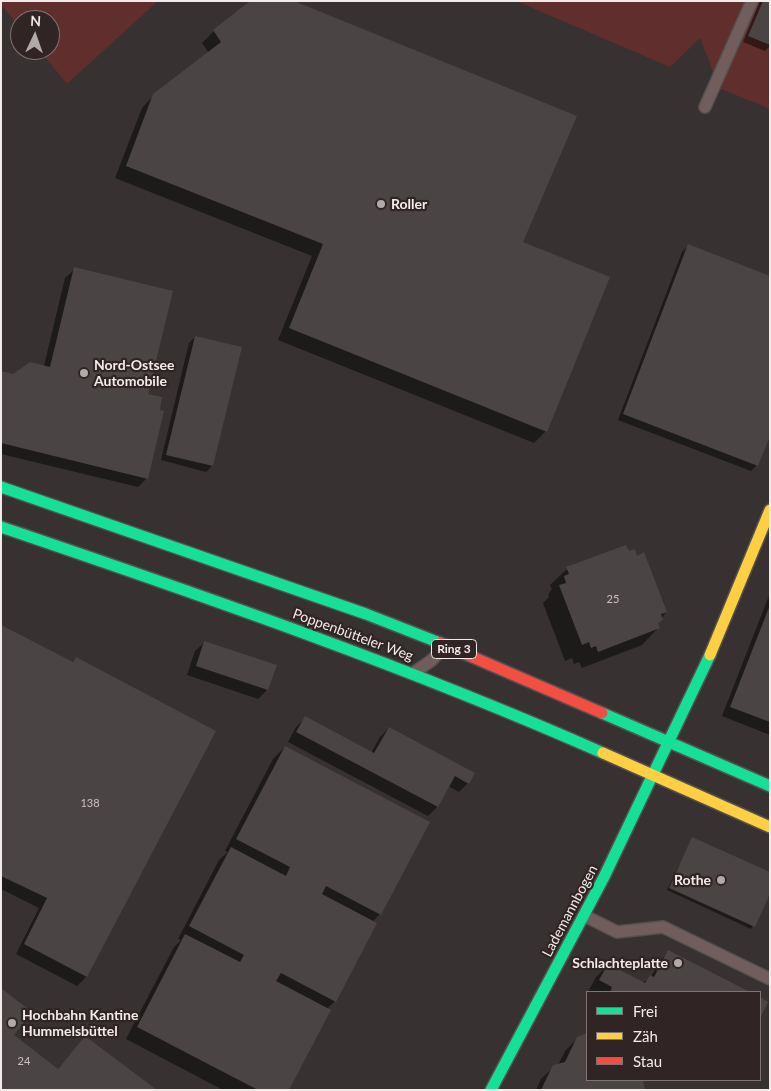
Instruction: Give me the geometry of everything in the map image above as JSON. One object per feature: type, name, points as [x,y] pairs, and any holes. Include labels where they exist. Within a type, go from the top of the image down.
[{"type":"main road","name":"Poppenbütteler Weg","points":[[1,487],[366,614],[446,645],[770,786]]},
{"type":"main road","points":[[670,743],[738,591],[770,510]]},
{"type":"main road","name":"Poppenbütteler Weg","points":[[1,527],[319,637],[413,673],[770,827]]},
{"type":"main road","name":"Lademannbogen","points":[[491,1090],[585,916],[670,743]]},
{"type":"lane","points":[[705,107],[752,1]]},
{"type":"lane","points":[[413,673],[432,660],[446,645]]},
{"type":"lane","points":[[585,916],[617,932],[663,927],[770,979]]},
{"type":"shaded area","points":[[1,1],[158,1],[67,84],[47,60],[60,60],[60,10],[10,10],[10,15],[1,5]]},
{"type":"shaded area","points":[[516,1],[770,1],[770,109],[709,84],[714,74],[700,38],[670,67]]},
{"type":"building","name":"Roller","points":[[250,1],[294,1],[577,116],[523,242],[610,277],[547,432],[289,328],[323,244],[126,166],[153,94],[221,42],[213,30]]},
{"type":"building","points":[[763,1],[770,1],[770,45],[748,36]]},
{"type":"building","points":[[688,244],[770,276],[770,436],[758,466],[623,414]]},
{"type":"building","name":"Nord-Ostsee Automobile","points":[[74,267],[173,291],[148,394],[162,397],[160,410],[164,411],[148,479],[1,443],[1,371],[13,374],[30,362],[50,367]]},
{"type":"building","points":[[195,336],[242,347],[213,466],[166,455]]},
{"type":"building","points":[[626,545],[629,551],[635,549],[637,556],[644,552],[667,612],[661,614],[663,620],[658,623],[660,628],[598,652],[596,646],[591,648],[589,642],[582,645],[559,585],[566,583],[564,576],[569,574],[566,567]]},
{"type":"building","points":[[770,605],[770,722],[730,707]]},
{"type":"building","points":[[1,625],[73,662],[76,657],[216,731],[87,977],[24,944],[47,898],[1,876]]},
{"type":"building","points":[[204,641],[277,665],[268,690],[196,666]]},
{"type":"building","points":[[305,716],[374,753],[389,727],[475,773],[469,784],[455,776],[438,807],[296,732]]},
{"type":"building","points":[[285,746],[430,822],[381,915],[326,886],[322,894],[377,923],[336,1002],[281,973],[276,981],[331,1010],[289,1090],[258,1090],[137,1027],[185,934],[240,962],[244,955],[189,926],[231,847],[286,876],[290,867],[236,839]]},
{"type":"building","name":"Rothe","points":[[692,837],[770,872],[770,894],[755,927],[669,888]]},
{"type":"building","name":"Schlachteplatte","points":[[668,950],[748,991],[610,991],[612,987],[599,980],[608,964],[645,983],[650,975],[654,977]]},
{"type":"building","points":[[1,988],[32,1012],[14,1035],[58,1069],[85,1036],[157,1090],[1,1090]]},
{"type":"building","points":[[761,998],[768,1002],[761,1017]]},
{"type":"building","points":[[586,1033],[586,1081],[643,1081],[645,1090],[541,1090],[553,1065],[565,1062],[577,1037]]},
{"type":"traffic: fast","points":[[1,487],[366,614],[440,643]]},
{"type":"traffic: fast","points":[[1,527],[153,579],[379,661],[603,753]]},
{"type":"traffic: fast","points":[[491,1090],[604,877],[710,655]]},
{"type":"traffic: fast","points":[[602,713],[770,786]]},
{"type":"traffic: slow","points":[[710,655],[770,510]]},
{"type":"traffic: slow","points":[[603,753],[770,827]]},
{"type":"traffic: jam","points":[[440,643],[602,713]]},
{"type":"place","name":"Roller","points":[[381,204]]},
{"type":"place","name":"Nord-Ostsee Automobile","points":[[84,373]]},
{"type":"place","name":"Rothe","points":[[721,880]]},
{"type":"place","name":"Schlachteplatte","points":[[678,963]]},
{"type":"place","name":"Hochbahn Kantine Hummelsbüttel","points":[[12,1023]]}]
